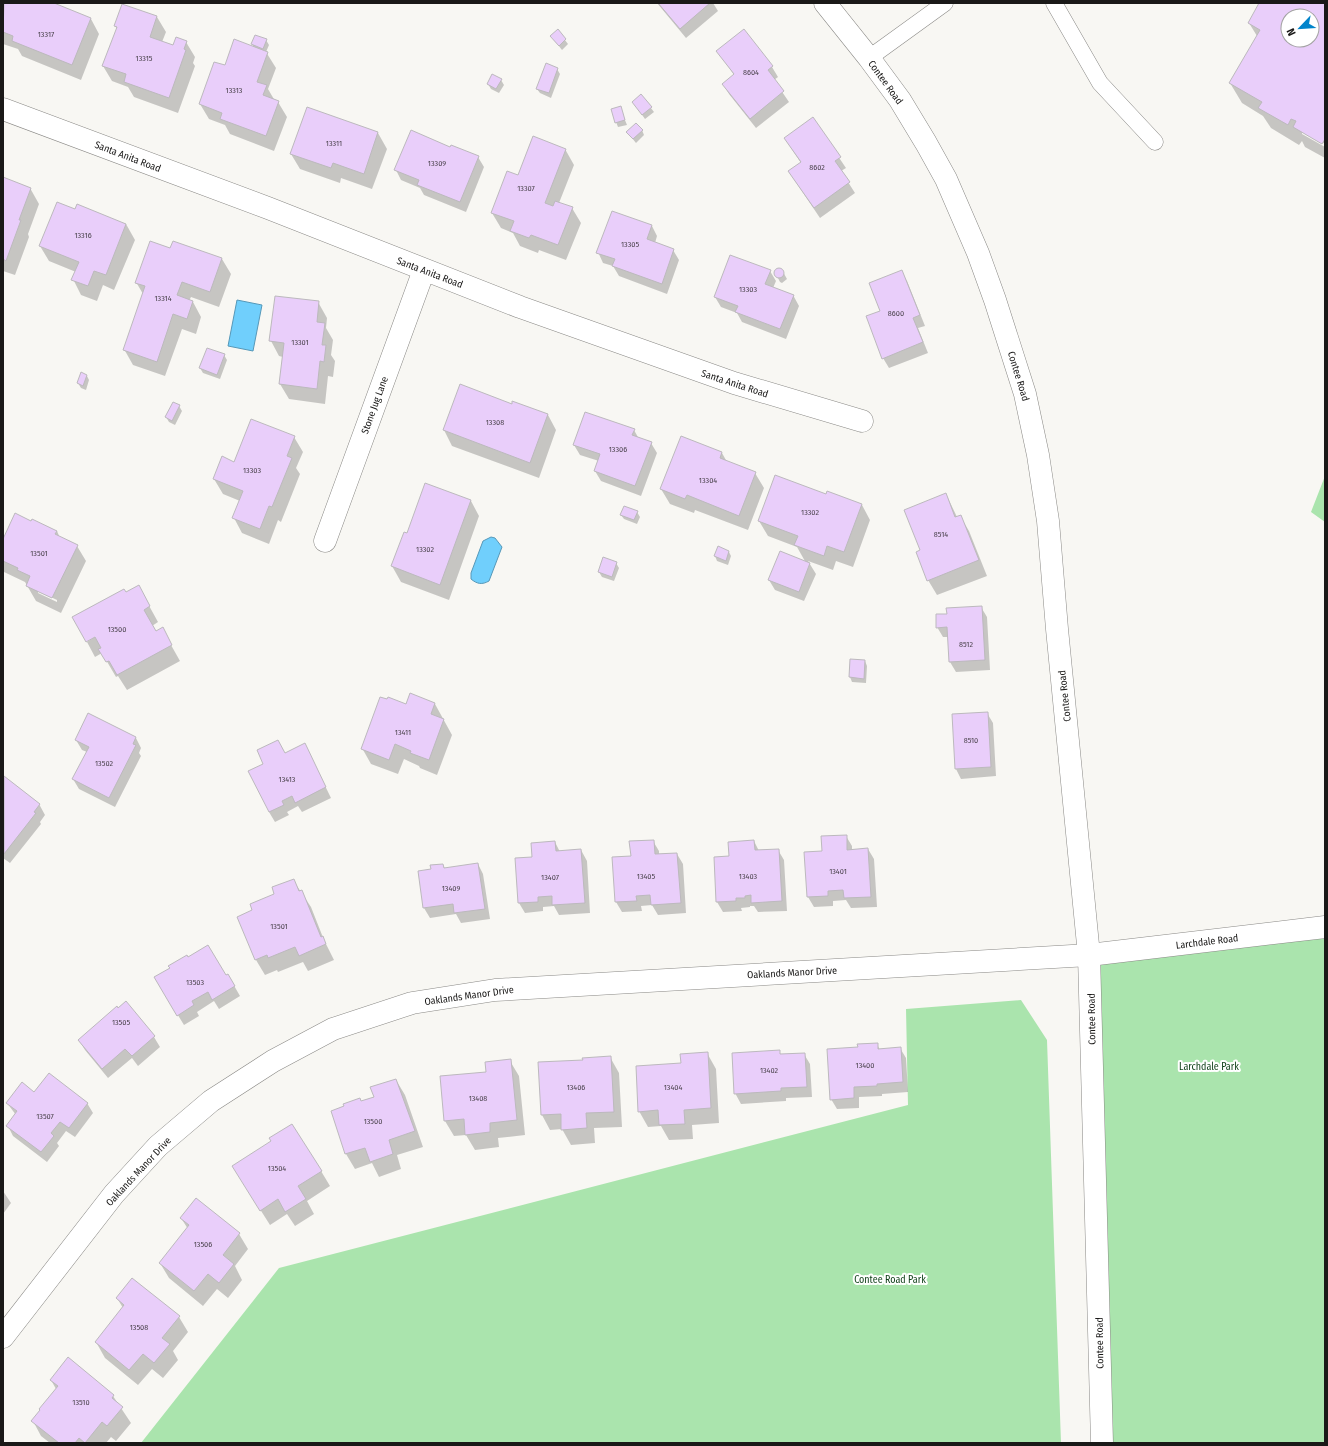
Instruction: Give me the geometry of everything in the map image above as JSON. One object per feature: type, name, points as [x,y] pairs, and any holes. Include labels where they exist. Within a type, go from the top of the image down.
[{"type":"street","name":"Contee Road","points":[[825,3],[900,100],[926,143],[952,193],[978,253],[995,300],[1025,394],[1038,455],[1048,521],[1089,955],[1102,1443]]},
{"type":"street","name":"Santa Anita Road","points":[[3,109],[260,205],[520,307],[734,383],[862,421]]},
{"type":"street","name":"Stone Jug Lane","points":[[325,541],[424,270]]},
{"type":"street","name":"Larchdale Road","points":[[1089,955],[1325,927]]},
{"type":"street","name":"Oaklands Manor Drive","points":[[3,1337],[114,1194],[158,1146],[211,1101],[273,1060],[333,1029],[412,1003],[495,990],[1089,955]]},
{"type":"lane","points":[[869,58],[945,3]]},
{"type":"lane","points":[[1054,3],[1100,83],[1155,142]]},
{"type":"green space","points":[[1325,476],[1325,522],[1311,512]]},
{"type":"green space","name":"Larchdale Park","points":[[1325,927],[1325,1443],[1102,1443],[1089,955]]},
{"type":"green space","name":"Contee Road Park","points":[[1021,1000],[1047,1040],[1061,1443],[141,1443],[279,1268],[908,1105],[906,1009]]},
{"type":"water","points":[[237,300],[262,305],[253,351],[228,346]]},
{"type":"water","points":[[491,537],[495,538],[502,547],[489,581],[477,583],[471,579],[471,573],[483,541]]},
{"type":"building","points":[[4,3],[54,3],[91,18],[72,65],[12,41],[13,36],[3,32]]},
{"type":"building","points":[[658,3],[710,3],[680,29]]},
{"type":"building","points":[[1259,3],[1325,3],[1325,139],[1322,144],[1293,127],[1296,121],[1291,119],[1288,125],[1258,108],[1262,102],[1229,83],[1260,30],[1248,23]]},
{"type":"building","points":[[122,4],[157,16],[150,37],[173,45],[176,37],[187,41],[184,49],[186,50],[169,98],[124,82],[126,74],[102,66],[117,27],[114,26]]},
{"type":"building","points":[[558,29],[566,39],[559,46],[550,36]]},
{"type":"building","points":[[744,29],[773,66],[768,70],[784,91],[750,119],[722,84],[734,74],[716,51]]},
{"type":"building","points":[[255,35],[267,39],[263,49],[251,44]]},
{"type":"building","points":[[234,39],[268,52],[257,82],[267,85],[263,95],[279,101],[266,136],[220,119],[222,113],[199,104],[214,62],[225,65]]},
{"type":"building","points":[[546,63],[558,68],[549,93],[536,89]]},
{"type":"building","points":[[492,74],[502,79],[496,89],[487,84]]},
{"type":"building","points":[[641,94],[652,107],[642,115],[632,102]]},
{"type":"building","points":[[621,106],[625,120],[615,123],[611,109]]},
{"type":"building","points":[[307,107],[378,132],[364,174],[333,163],[331,168],[290,154]]},
{"type":"building","points":[[813,117],[841,157],[835,161],[850,182],[814,208],[788,171],[801,162],[784,138]]},
{"type":"building","points":[[636,123],[643,130],[633,139],[626,132]]},
{"type":"building","points":[[411,130],[450,147],[451,145],[479,156],[460,202],[417,185],[419,180],[394,170]]},
{"type":"building","points":[[533,136],[566,149],[545,203],[553,206],[555,201],[573,207],[558,245],[531,235],[529,238],[510,231],[514,221],[491,213],[507,171],[518,175]]},
{"type":"building","points":[[3,177],[31,188],[6,261],[3,259]]},
{"type":"building","points":[[57,202],[75,209],[77,204],[126,224],[106,275],[94,271],[88,286],[71,280],[79,262],[39,246]]},
{"type":"building","points":[[612,211],[652,225],[647,239],[674,249],[662,284],[612,266],[615,259],[596,253]]},
{"type":"building","points":[[150,241],[170,248],[173,241],[222,258],[210,292],[182,282],[177,295],[193,301],[187,319],[173,314],[157,362],[123,350],[145,286],[135,283]]},
{"type":"building","points":[[730,255],[771,270],[765,284],[794,295],[780,329],[735,312],[738,306],[714,297]]},
{"type":"building","points":[[777,268],[781,268],[783,269],[783,277],[777,278],[774,275],[774,271]]},
{"type":"building","points":[[902,270],[920,315],[913,318],[923,342],[882,359],[866,316],[880,311],[869,283]]},
{"type":"building","points":[[275,296],[319,301],[317,322],[325,323],[322,345],[326,345],[324,362],[320,361],[317,389],[279,384],[284,343],[269,341]]},
{"type":"building","points":[[207,348],[225,354],[217,375],[199,368]]},
{"type":"building","points":[[81,372],[87,375],[83,386],[77,383]]},
{"type":"building","points":[[460,384],[512,404],[512,401],[548,414],[530,463],[443,430]]},
{"type":"building","points":[[173,402],[180,405],[172,421],[165,417]]},
{"type":"building","points":[[585,412],[635,429],[632,435],[652,442],[635,486],[594,471],[600,454],[573,445]]},
{"type":"building","points":[[251,419],[295,436],[287,456],[292,458],[272,507],[269,506],[260,529],[232,518],[243,491],[213,479],[222,456],[234,462]]},
{"type":"building","points":[[681,436],[722,452],[720,458],[756,472],[739,516],[687,495],[685,499],[660,489]]},
{"type":"building","points":[[775,475],[826,494],[827,491],[862,504],[844,552],[827,546],[824,556],[794,545],[798,536],[758,521]]},
{"type":"building","points":[[425,483],[471,500],[440,585],[391,566],[404,532],[407,533]]},
{"type":"building","points":[[946,493],[955,517],[961,515],[979,560],[927,581],[916,552],[920,550],[904,510]]},
{"type":"building","points":[[624,506],[638,511],[634,520],[620,515]]},
{"type":"building","points":[[15,513],[57,531],[55,534],[78,545],[52,598],[26,586],[30,576],[3,561],[3,539]]},
{"type":"building","points":[[718,546],[729,551],[726,561],[714,556]]},
{"type":"building","points":[[780,551],[810,563],[799,592],[768,580]]},
{"type":"building","points":[[603,557],[617,562],[612,577],[598,572]]},
{"type":"building","points":[[139,585],[150,606],[144,610],[156,631],[163,627],[172,645],[117,675],[109,661],[106,662],[98,649],[101,648],[95,637],[86,642],[72,617],[124,589],[126,592]]},
{"type":"building","points":[[982,606],[985,660],[949,662],[947,627],[936,628],[936,614],[947,614],[946,608]]},
{"type":"building","points":[[850,659],[865,660],[864,679],[849,677]]},
{"type":"building","points":[[410,693],[435,703],[431,714],[444,719],[429,760],[410,753],[411,751],[395,744],[389,760],[361,749],[380,697],[387,699],[388,697],[406,704]]},
{"type":"building","points":[[988,712],[991,767],[955,769],[952,714]]},
{"type":"building","points":[[88,713],[136,737],[133,744],[136,745],[109,798],[72,779],[89,747],[75,740]]},
{"type":"building","points":[[278,740],[285,753],[305,743],[326,787],[295,803],[292,796],[282,801],[284,805],[269,812],[248,771],[263,764],[257,750]]},
{"type":"building","points":[[4,776],[40,804],[34,812],[36,813],[4,854]]},
{"type":"building","points":[[847,835],[847,850],[868,848],[871,897],[844,898],[843,890],[828,891],[828,896],[807,897],[804,852],[822,851],[821,836]]},
{"type":"building","points":[[654,840],[655,854],[677,853],[681,903],[651,905],[650,895],[636,896],[637,901],[615,902],[612,857],[631,856],[629,841]]},
{"type":"building","points":[[754,840],[755,850],[779,849],[782,901],[751,903],[751,895],[745,896],[745,898],[736,898],[736,901],[716,902],[714,857],[729,856],[728,842]]},
{"type":"building","points":[[555,841],[556,851],[581,849],[585,903],[552,905],[552,896],[538,897],[538,902],[518,903],[515,858],[532,857],[531,843]]},
{"type":"building","points":[[478,863],[485,909],[454,913],[453,904],[423,908],[418,871],[431,869],[430,865],[443,864],[444,868]]},
{"type":"building","points":[[294,879],[299,891],[302,890],[321,937],[323,936],[326,944],[299,956],[295,947],[268,958],[267,955],[255,960],[237,917],[252,910],[250,904],[274,894],[272,887]]},
{"type":"building","points":[[208,945],[226,975],[228,974],[235,986],[212,1000],[208,992],[192,1001],[194,1005],[177,1016],[154,977],[170,968],[168,966],[187,955],[188,957]]},
{"type":"building","points":[[126,1001],[155,1036],[132,1056],[125,1049],[102,1069],[78,1040],[117,1006],[118,1008]]},
{"type":"building","points":[[878,1043],[878,1049],[901,1047],[903,1082],[877,1084],[877,1086],[854,1087],[854,1098],[830,1100],[827,1049],[858,1047],[857,1044]]},
{"type":"building","points":[[780,1050],[780,1054],[805,1053],[807,1087],[781,1088],[781,1091],[734,1094],[732,1053]]},
{"type":"building","points":[[708,1052],[711,1108],[684,1110],[685,1124],[659,1125],[658,1110],[638,1112],[636,1066],[681,1063],[680,1054]]},
{"type":"building","points":[[611,1056],[614,1112],[586,1113],[587,1128],[561,1130],[561,1114],[541,1115],[538,1062],[583,1060],[582,1058]]},
{"type":"building","points":[[511,1059],[517,1120],[490,1123],[490,1132],[465,1135],[464,1119],[444,1121],[440,1076],[486,1072],[485,1062]]},
{"type":"building","points":[[49,1073],[88,1103],[69,1128],[60,1122],[51,1133],[54,1136],[41,1152],[6,1126],[17,1111],[6,1103],[22,1082],[34,1092]]},
{"type":"building","points":[[396,1079],[415,1131],[389,1140],[393,1154],[370,1162],[365,1148],[345,1154],[331,1111],[344,1106],[343,1104],[360,1098],[361,1101],[374,1097],[370,1087]]},
{"type":"building","points":[[292,1124],[322,1171],[298,1186],[306,1199],[285,1212],[278,1199],[260,1211],[232,1166],[271,1141],[269,1138]]},
{"type":"building","points":[[196,1198],[240,1233],[223,1255],[234,1264],[219,1283],[208,1274],[194,1291],[159,1263],[189,1225],[180,1218]]},
{"type":"building","points":[[132,1278],[180,1316],[162,1338],[170,1344],[154,1363],[143,1354],[129,1370],[95,1342],[124,1305],[116,1298]]},
{"type":"building","points":[[68,1357],[114,1395],[112,1398],[123,1407],[107,1426],[102,1422],[85,1443],[79,1438],[75,1443],[59,1443],[31,1421],[58,1386],[50,1380]]}]
